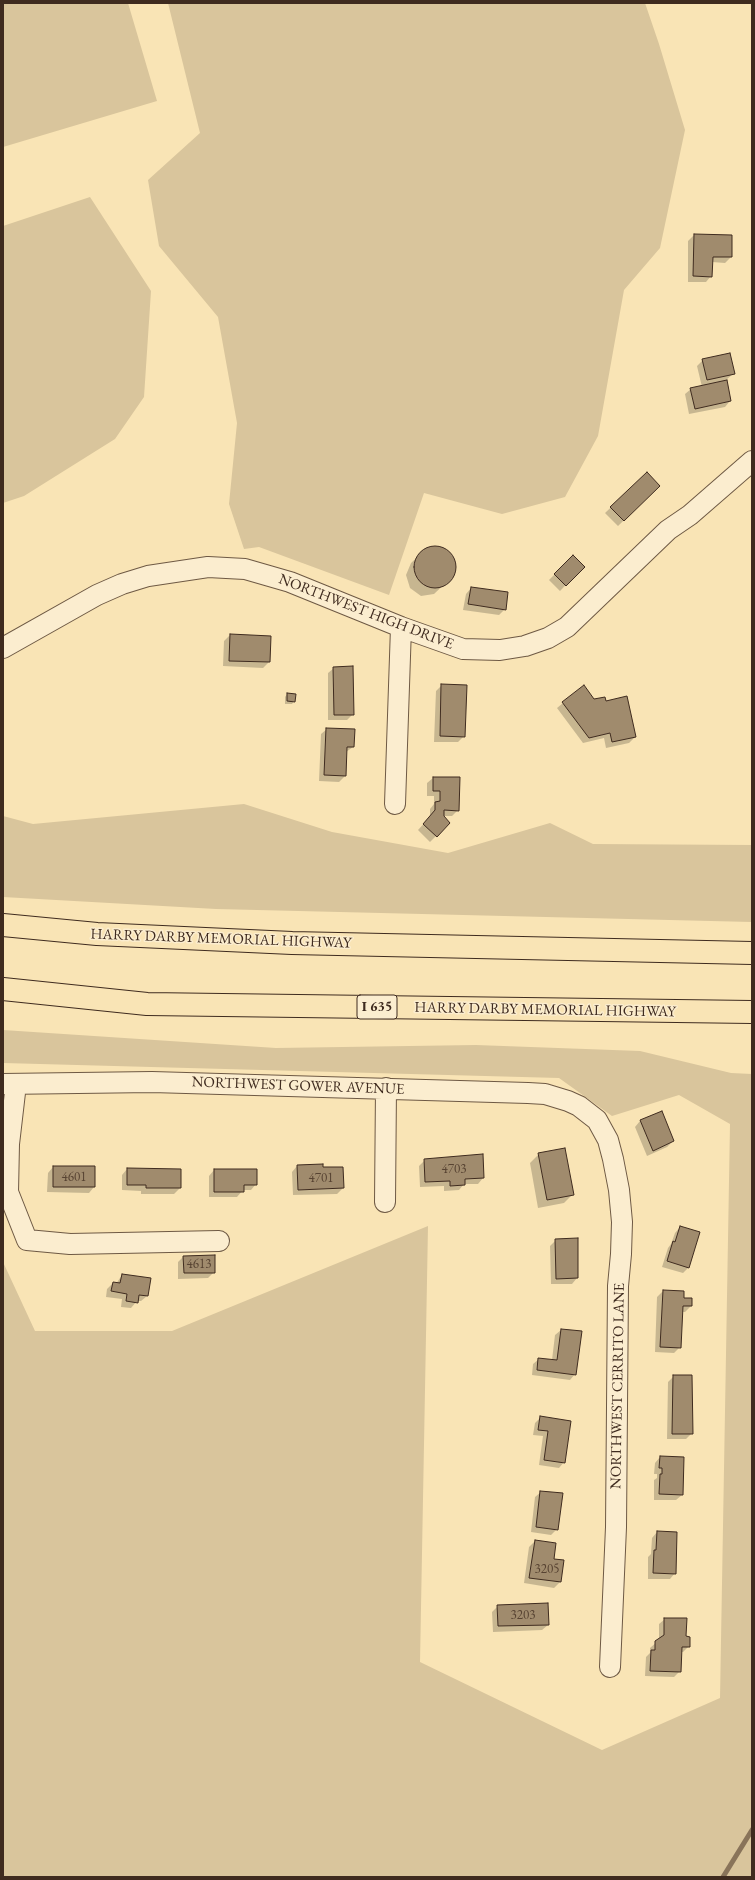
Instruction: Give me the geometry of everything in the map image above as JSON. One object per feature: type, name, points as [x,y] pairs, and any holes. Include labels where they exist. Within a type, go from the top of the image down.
[{"type":"highway","name":"HARRY DARBY MEMORIAL HIGHWAY","points":[[3,925],[97,934],[292,943],[752,953]]},
{"type":"highway","name":"HARRY DARBY MEMORIAL HIGHWAY","points":[[3,989],[147,1004],[752,1012]]},
{"type":"street","name":"NORTHWEST HIGH DRIVE","points":[[3,648],[97,595],[122,584],[148,576],[208,567],[245,569],[290,582],[401,627],[463,649],[488,651],[525,646],[548,638],[567,627],[668,530],[690,515],[752,461]]},
{"type":"street","points":[[395,804],[401,627]]},
{"type":"street","name":"NORTHWEST GOWER AVENUE","points":[[9,1084],[152,1082],[545,1094],[568,1101],[589,1113]]},
{"type":"street","points":[[9,1084],[8,1192],[27,1240],[70,1244],[219,1241]]},
{"type":"street","points":[[385,1202],[386,1088]]},
{"type":"street","name":"NORTHWEST CERRITO LANE","points":[[589,1113],[597,1120],[608,1140],[619,1190],[622,1222],[622,1254],[618,1286],[616,1527],[610,1667]]},
{"type":"shaded area","points":[[3,3],[128,3],[157,101],[3,147]]},
{"type":"shaded area","points":[[168,3],[645,3],[685,130],[660,248],[624,290],[598,436],[565,497],[502,514],[424,493],[389,595],[259,547],[244,549],[229,504],[237,423],[218,317],[159,246],[148,180],[200,133]]},
{"type":"shaded area","points":[[90,197],[151,291],[144,397],[115,439],[24,496],[3,503],[3,226]]},
{"type":"shaded area","points":[[244,804],[332,832],[448,853],[550,823],[593,844],[752,845],[752,922],[216,909],[3,897],[3,816],[33,824]]},
{"type":"shaded area","points":[[3,1030],[276,1048],[476,1045],[640,1051],[731,1073],[752,1074],[752,1877],[3,1877],[3,1262],[35,1331],[172,1331],[428,1226],[420,1662],[602,1750],[720,1698],[730,1124],[679,1095],[612,1116],[559,1078],[3,1063]]},
{"type":"building","points":[[694,234],[732,235],[732,257],[713,257],[712,277],[693,276]]},
{"type":"building","points":[[730,353],[735,374],[707,380],[702,359]]},
{"type":"building","points":[[727,380],[731,401],[695,409],[690,388]]},
{"type":"building","points":[[647,472],[660,486],[624,521],[610,507]]},
{"type":"building","points":[[435,546],[450,552],[456,567],[450,582],[435,588],[420,582],[414,567],[420,552]]},
{"type":"building","points":[[573,555],[585,567],[566,586],[554,574]]},
{"type":"building","points":[[471,587],[508,592],[506,610],[468,604]]},
{"type":"building","points":[[230,634],[271,636],[270,662],[229,661]]},
{"type":"building","points":[[353,666],[354,715],[334,715],[333,667]]},
{"type":"building","points":[[441,684],[467,685],[465,737],[440,736]]},
{"type":"building","points":[[584,685],[594,699],[605,697],[606,701],[627,696],[636,737],[612,742],[610,733],[589,738],[562,702]]},
{"type":"building","points":[[287,693],[296,694],[295,702],[287,701]]},
{"type":"building","points":[[326,728],[355,729],[354,747],[347,747],[346,776],[324,775]]},
{"type":"building","points":[[433,777],[460,777],[459,811],[444,810],[444,816],[450,823],[437,837],[423,824],[435,810],[435,802],[440,801],[440,791],[433,791]]},
{"type":"building","points":[[662,1111],[674,1141],[653,1151],[640,1120]]},
{"type":"building","points":[[565,1148],[574,1195],[547,1200],[538,1153]]},
{"type":"building","points":[[483,1154],[484,1178],[465,1179],[465,1185],[450,1186],[450,1181],[425,1182],[424,1159]]},
{"type":"building","points":[[323,1164],[323,1167],[343,1167],[344,1188],[298,1190],[297,1165]]},
{"type":"building","points":[[53,1166],[95,1166],[95,1187],[53,1187]]},
{"type":"building","points":[[127,1168],[181,1169],[181,1188],[146,1188],[146,1185],[127,1185]]},
{"type":"building","points":[[214,1169],[257,1169],[257,1185],[244,1185],[244,1192],[214,1192]]},
{"type":"building","points":[[680,1226],[700,1232],[689,1268],[667,1261],[673,1241],[675,1242]]},
{"type":"building","points":[[578,1238],[578,1278],[556,1279],[555,1239]]},
{"type":"building","points":[[215,1255],[215,1273],[184,1273],[183,1256]]},
{"type":"building","points":[[122,1274],[151,1278],[148,1296],[139,1295],[138,1303],[126,1301],[127,1294],[111,1291],[113,1282],[120,1283]]},
{"type":"building","points":[[663,1290],[684,1291],[684,1298],[692,1298],[692,1306],[683,1306],[681,1348],[660,1347]]},
{"type":"building","points":[[561,1329],[582,1331],[576,1375],[537,1370],[538,1358],[557,1360]]},
{"type":"building","points":[[673,1375],[692,1375],[693,1434],[672,1434]]},
{"type":"building","points":[[540,1416],[571,1421],[565,1463],[544,1460],[548,1431],[538,1430]]},
{"type":"building","points":[[660,1456],[684,1457],[683,1495],[659,1494],[660,1474],[662,1474],[662,1468],[659,1468]]},
{"type":"building","points":[[540,1491],[563,1493],[558,1530],[536,1527]]},
{"type":"building","points":[[657,1531],[677,1532],[676,1574],[653,1573]]},
{"type":"building","points":[[535,1540],[556,1543],[554,1559],[564,1560],[561,1582],[529,1578]]},
{"type":"building","points":[[548,1603],[549,1625],[498,1626],[497,1605]]},
{"type":"building","points":[[664,1618],[687,1618],[686,1636],[690,1637],[690,1647],[682,1647],[681,1672],[650,1671],[651,1650],[655,1650],[655,1641],[664,1635]]},
{"type":"waterway","points":[[723,1877],[752,1830]]}]
